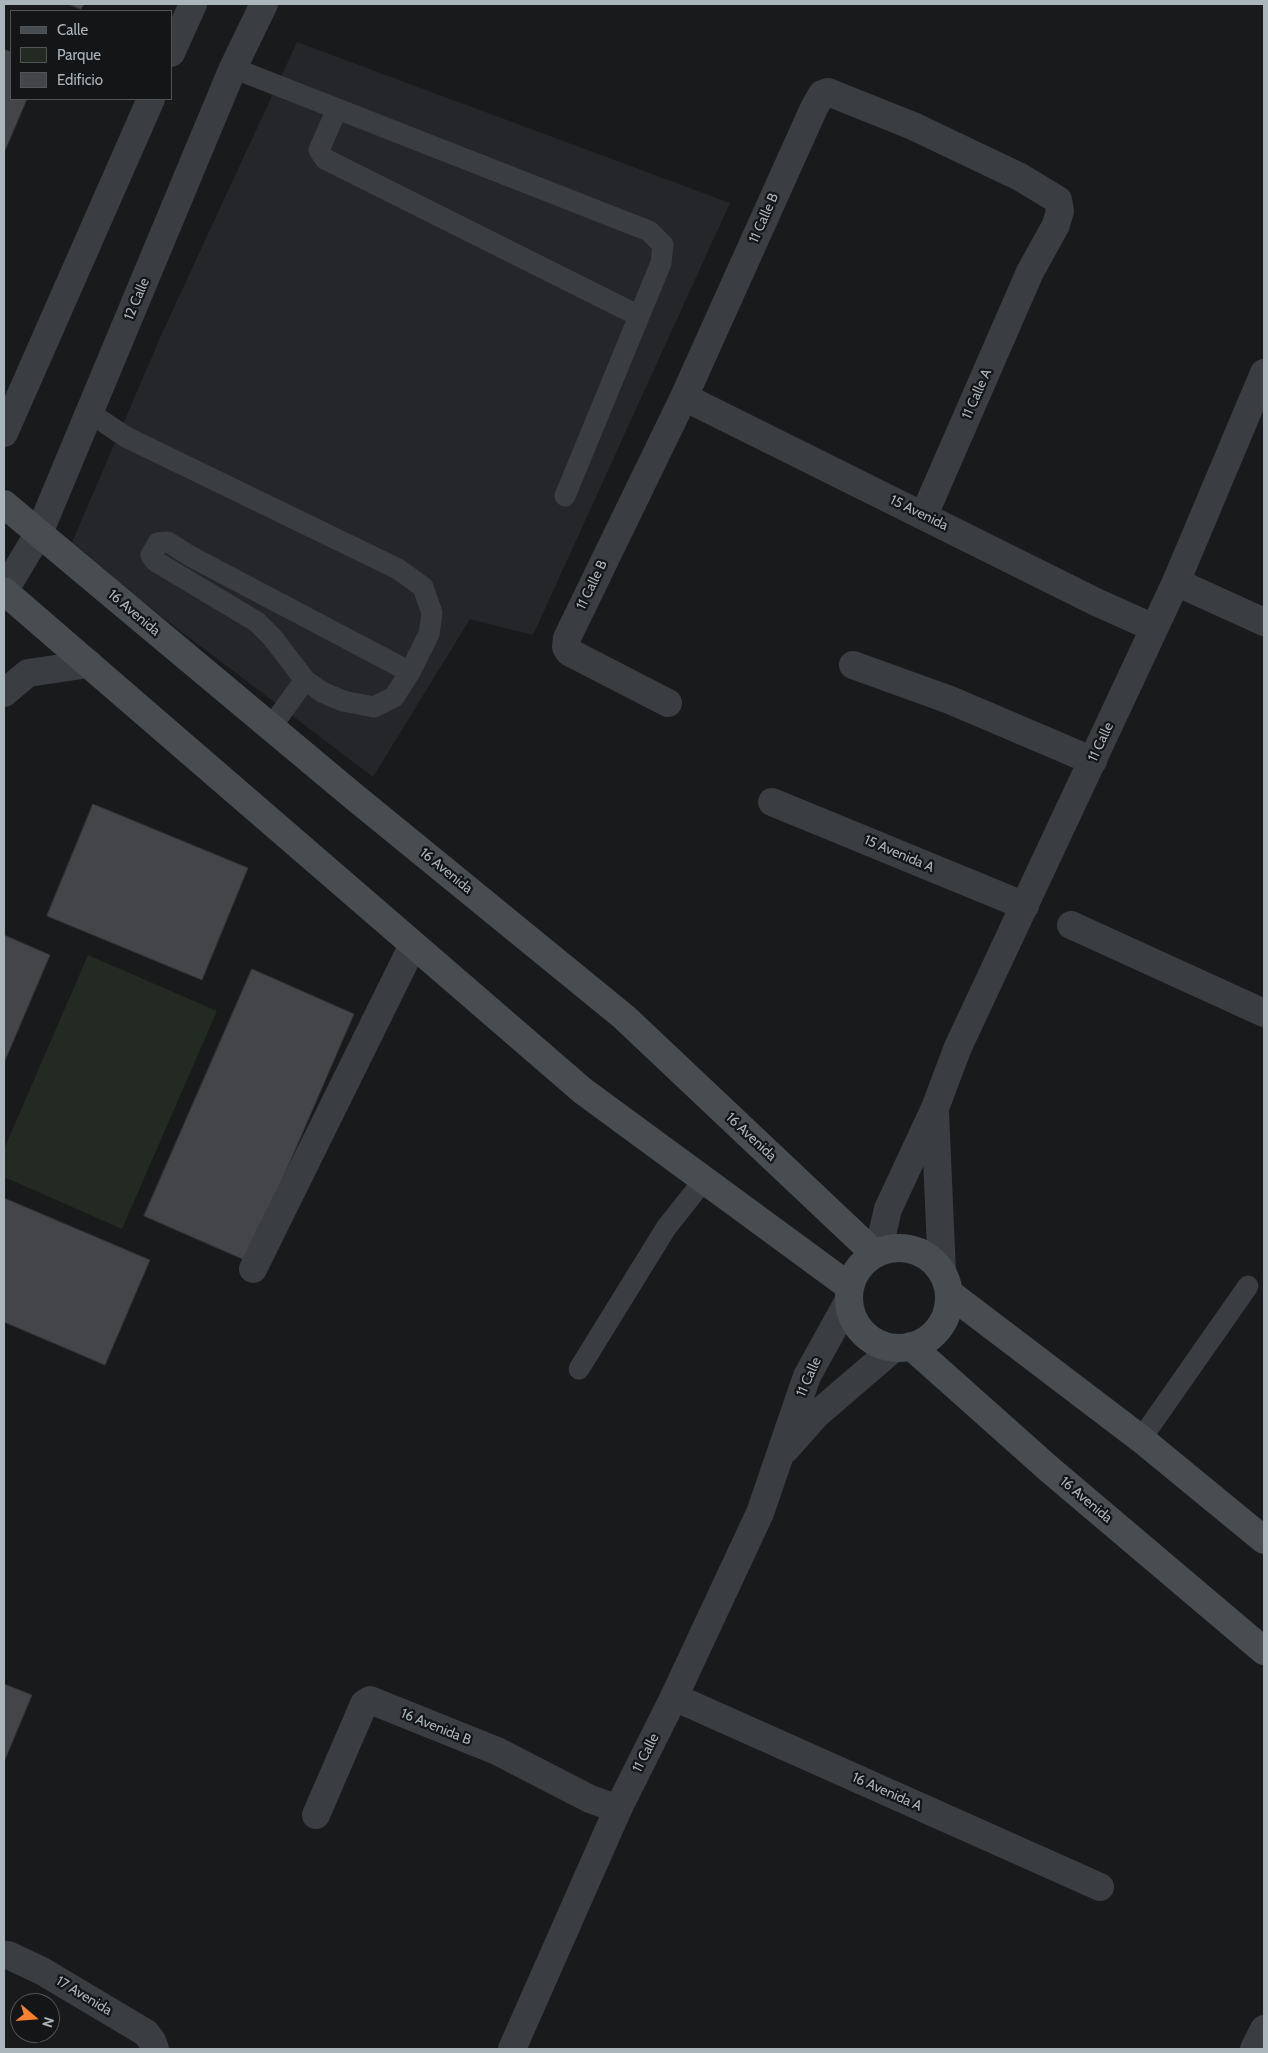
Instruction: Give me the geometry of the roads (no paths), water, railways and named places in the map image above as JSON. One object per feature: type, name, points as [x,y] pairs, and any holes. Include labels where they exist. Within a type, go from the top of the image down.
[{"type":"main road","name":"16 Avenida","points":[[4,504],[271,727],[624,1017],[876,1253]]},
{"type":"main road","points":[[4,591],[583,1091],[704,1180],[849,1294]]},
{"type":"main road","points":[[945,1282],[945,1316],[939,1326],[932,1335],[902,1347],[877,1343],[863,1333],[853,1318],[849,1294],[854,1274],[863,1263],[876,1253],[895,1248],[913,1249],[930,1258],[945,1282],[1141,1438],[1264,1540]]},
{"type":"main road","name":"16 Avenida","points":[[902,1347],[1264,1651]]},
{"type":"street","points":[[172,51],[193,4]]},
{"type":"street","name":"12 Calle","points":[[4,591],[39,533],[234,68],[264,4]]},
{"type":"street","name":"11 Calle B","points":[[668,703],[568,652],[566,647],[567,638],[684,397],[822,94],[834,93],[912,126],[1020,177],[1058,200],[1060,211],[1056,225],[1030,272]]},
{"type":"street","points":[[4,433],[151,100]]},
{"type":"street","name":"11 Calle A","points":[[924,516],[1030,272]]},
{"type":"street","name":"11 Calle","points":[[876,1253],[888,1209],[935,1108],[958,1048],[1176,582],[1264,373]]},
{"type":"street","name":"15 Avenida","points":[[684,397],[1154,628]]},
{"type":"street","points":[[1176,582],[1264,622]]},
{"type":"street","points":[[4,693],[28,672],[90,664]]},
{"type":"street","points":[[853,665],[950,700],[1093,761]]},
{"type":"street","name":"15 Avenida A","points":[[772,802],[1026,906]]},
{"type":"street","points":[[1071,925],[1264,1013]]},
{"type":"street","points":[[253,1269],[414,945]]},
{"type":"street","name":"11 Calle","points":[[935,1108],[945,1282]]},
{"type":"street","name":"11 Calle","points":[[512,2049],[618,1809],[674,1697],[760,1513],[807,1376],[849,1294]]},
{"type":"street","name":"11 Calle","points":[[779,1457],[816,1415],[902,1347]]},
{"type":"street","name":"16 Avenida A","points":[[674,1697],[1100,1887]]},
{"type":"street","name":"16 Avenida B","points":[[316,1815],[364,1704],[370,1700],[497,1751],[590,1799],[618,1809]]},
{"type":"street","name":"17 Avenida","points":[[4,1955],[8,1955],[42,1971],[146,2033],[155,2049]]},
{"type":"street","points":[[1254,2049],[1264,2029]]},
{"type":"lane","points":[[234,68],[649,231],[663,245],[660,263],[565,496]]},
{"type":"lane","points":[[337,109],[319,150],[324,159],[639,316]]},
{"type":"lane","points":[[90,413],[126,437],[398,570],[423,587],[432,613],[429,634],[410,672],[394,697],[374,707],[343,701],[322,692],[305,680],[272,637],[257,622],[155,561],[151,555],[158,543],[168,542],[190,556],[410,672]]},
{"type":"lane","points":[[271,727],[305,680]]},
{"type":"lane","points":[[579,1369],[666,1228],[704,1180]]},
{"type":"lane","points":[[1141,1438],[1248,1286]]}]
